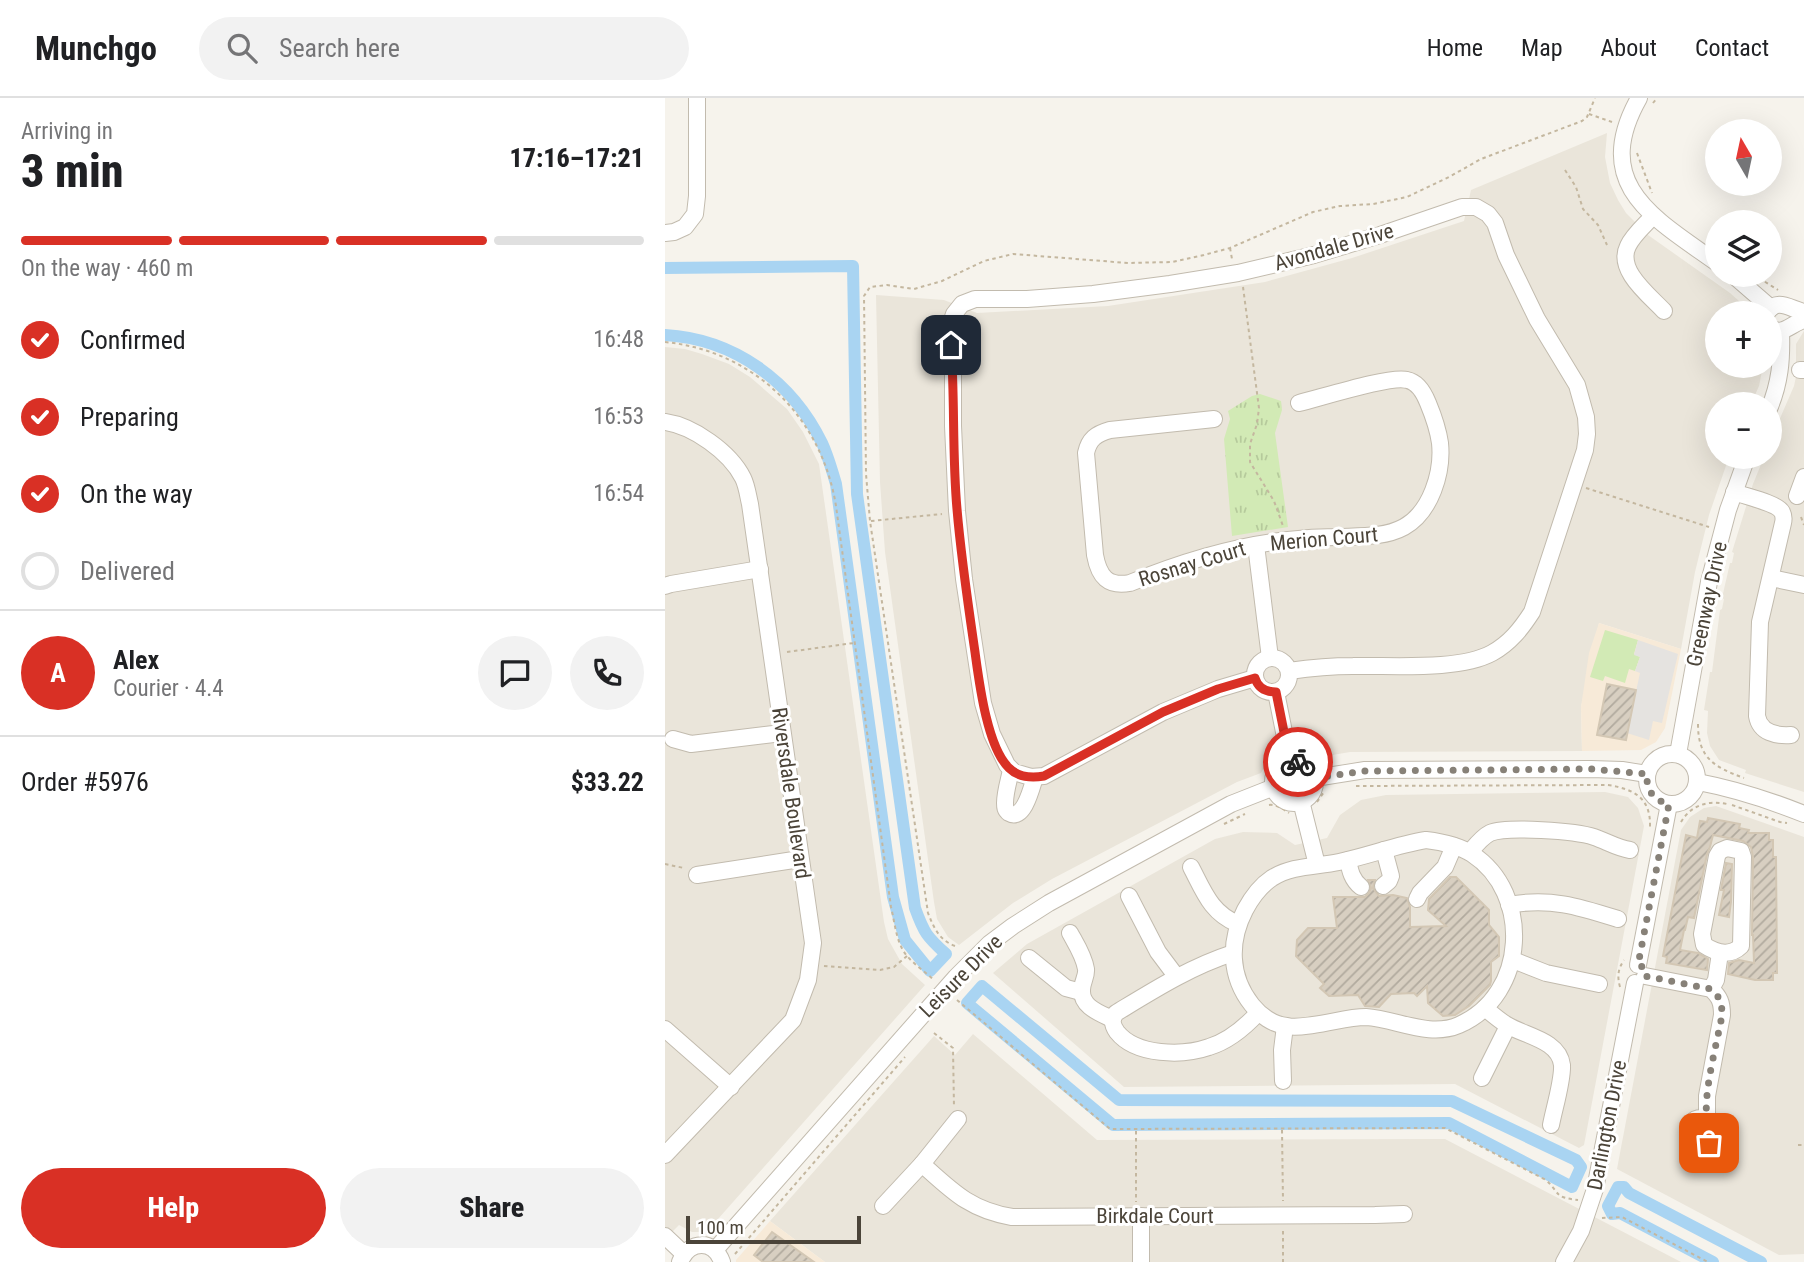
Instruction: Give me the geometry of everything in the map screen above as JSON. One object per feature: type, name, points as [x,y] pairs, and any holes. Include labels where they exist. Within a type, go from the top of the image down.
[{"type":"street","points":[[665,233],[685,227],[695,214],[697,98]]},
{"type":"street","points":[[1645,101],[1625,125],[1622,135],[1624,173],[1637,199],[1654,208],[1705,253]]},
{"type":"street","name":"Avondale Drive","points":[[1011,770],[999,752],[983,703],[957,513],[950,326],[954,314],[962,304],[975,299],[1027,299],[1093,294],[1238,272],[1314,255],[1462,207],[1476,207],[1488,214],[1495,223],[1506,255],[1537,319],[1569,371],[1583,401],[1586,417],[1586,442],[1575,484],[1532,612],[1522,629],[1507,644],[1489,655],[1469,662],[1445,665],[1333,666],[1289,671]]},
{"type":"street","points":[[1654,208],[1628,245],[1626,262],[1629,273],[1664,311]]},
{"type":"street","points":[[1745,287],[1760,301]]},
{"type":"street","points":[[1776,392],[1781,374],[1787,326],[1797,310]]},
{"type":"street","name":"Merion Court","points":[[1256,545],[1287,540],[1387,534],[1405,527],[1430,499],[1440,461],[1440,443],[1430,408],[1415,383],[1408,380],[1391,380],[1299,403]]},
{"type":"street","name":"Rosnay Court","points":[[1214,419],[1110,430],[1092,438],[1086,453],[1096,564],[1104,578],[1120,585],[1195,559],[1256,545]]},
{"type":"street","name":"Riversdale Boulevard","points":[[665,422],[702,435],[726,455],[743,478],[750,504],[760,569],[813,943],[808,979],[793,1020],[665,1155]]},
{"type":"street","name":"Greenway Drive","points":[[1678,754],[1709,582],[1723,526],[1743,469]]},
{"type":"street","points":[[1797,496],[1804,477]]},
{"type":"street","points":[[1734,492],[1776,506],[1782,511],[1783,523],[1759,629],[1758,719],[1760,726],[1769,732],[1781,736],[1791,735]]},
{"type":"street","points":[[1256,545],[1271,658]]},
{"type":"street","points":[[665,586],[760,569]]},
{"type":"street","points":[[1770,578],[1804,586]]},
{"type":"street","points":[[1271,658],[1280,660],[1289,671],[1288,682],[1276,692],[1260,688],[1255,678],[1258,664],[1271,658]]},
{"type":"street","points":[[1035,777],[1022,811],[1011,814],[1005,807],[1011,770],[1035,777],[1047,774],[1181,704],[1255,678]]},
{"type":"street","points":[[1276,692],[1290,762]]},
{"type":"street","points":[[673,739],[691,744],[782,733]]},
{"type":"street","points":[[1678,754],[1693,765],[1698,782],[1688,799],[1669,804],[1651,794],[1647,774],[1658,757],[1678,754]]},
{"type":"street","points":[[1308,805],[1287,802],[1276,793],[1273,779],[1282,766],[1290,762],[1302,763],[1308,766],[1314,778],[1308,805],[1317,865]]},
{"type":"street","points":[[1314,778],[1378,770],[1591,769],[1647,774]]},
{"type":"street","points":[[1698,782],[1726,787],[1770,801],[1798,818]]},
{"type":"street","name":"Leisure Drive","points":[[723,1257],[956,977],[989,944],[1049,903],[1231,804],[1274,787]]},
{"type":"street","name":"Darlington Drive","points":[[1565,1262],[1590,1209],[1597,1179],[1633,974],[1669,804]]},
{"type":"street","points":[[1470,852],[1488,834],[1526,830],[1550,830],[1593,836],[1620,849],[1630,850]]},
{"type":"street","points":[[1426,840],[1444,842],[1470,852],[1491,872],[1509,905],[1515,941],[1513,960],[1497,995],[1472,1018],[1456,1026],[1438,1030],[1363,1017],[1311,1026],[1285,1026],[1258,1013],[1240,985],[1233,953],[1238,924],[1256,892],[1272,878],[1290,869],[1317,865],[1426,840]]},
{"type":"street","points":[[1417,899],[1445,867],[1454,846]]},
{"type":"street","points":[[1727,848],[1741,851],[1743,857],[1741,946],[1738,950],[1720,953],[1704,945],[1702,934],[1717,856],[1727,848]]},
{"type":"street","points":[[1383,886],[1391,876],[1384,850]]},
{"type":"street","points":[[697,875],[800,859]]},
{"type":"street","points":[[1348,860],[1350,874],[1361,887]]},
{"type":"street","points":[[1191,867],[1215,910],[1225,919],[1238,924]]},
{"type":"street","points":[[1129,896],[1158,952],[1176,976]]},
{"type":"street","points":[[1509,905],[1555,902],[1618,919]]},
{"type":"street","points":[[1070,933],[1085,964],[1086,973],[1081,992],[1085,1001],[1092,1009],[1112,1018]]},
{"type":"street","points":[[1233,953],[1176,976],[1116,1013],[1112,1018],[1113,1026],[1129,1044],[1145,1050],[1196,1050],[1234,1035],[1258,1013]]},
{"type":"street","points":[[1711,989],[1716,980],[1720,953]]},
{"type":"street","points":[[1029,958],[1066,988],[1081,992]]},
{"type":"street","points":[[1513,960],[1546,973],[1599,984]]},
{"type":"street","points":[[1633,974],[1711,989],[1718,995],[1722,1004],[1722,1015],[1707,1096],[1707,1120]]},
{"type":"street","points":[[1485,1008],[1508,1026],[1549,1045],[1559,1056],[1561,1074],[1551,1125]]},
{"type":"street","points":[[1283,1081],[1282,1050],[1285,1026]]},
{"type":"street","points":[[1482,1078],[1508,1026]]},
{"type":"street","points":[[665,1029],[731,1087]]},
{"type":"street","points":[[883,1206],[922,1164],[958,1119]]},
{"type":"street","name":"Birkdale Court","points":[[922,1164],[972,1205],[994,1214],[1011,1217],[1404,1214]]},
{"type":"street","points":[[1138,1216],[1141,1262]]},
{"type":"street","points":[[665,1236],[682,1258],[689,1249],[702,1245],[723,1257]]},
{"type":"path","points":[[955,946],[945,942],[933,928],[928,913],[870,521],[866,474],[864,296],[870,287],[887,285],[914,289],[942,281],[984,261],[1013,254],[1128,264],[1173,262],[1230,248],[1313,212],[1407,197],[1481,159],[1582,121],[1587,117],[1595,98]]},
{"type":"path","points":[[1645,101],[1657,98]]},
{"type":"path","points":[[1588,114],[1612,122]]},
{"type":"path","points":[[1638,155],[1654,208]]},
{"type":"path","points":[[1565,170],[1576,187],[1583,209],[1598,225],[1607,246]]},
{"type":"path","points":[[1230,248],[1234,265],[1243,281],[1259,408],[1250,444],[1250,462],[1276,506],[1287,540]]},
{"type":"path","points":[[1773,287],[1781,292]]},
{"type":"path","points":[[665,342],[687,345],[731,360],[758,377],[777,392],[796,413],[825,464],[836,506],[891,907],[898,939],[907,956],[934,980]]},
{"type":"path","points":[[1575,484],[1709,528],[1711,522],[1723,526]]},
{"type":"path","points":[[870,521],[957,513]]},
{"type":"path","points":[[1801,517],[1804,525]]},
{"type":"path","points":[[1699,718],[1700,746],[1705,754],[1722,768],[1747,779]]},
{"type":"path","points":[[1348,788],[1624,787],[1644,802],[1648,811],[1650,832]]},
{"type":"path","points":[[1308,805],[1324,792]]},
{"type":"path","points":[[1679,824],[1693,808],[1713,802],[1730,804],[1780,822],[1798,818]]},
{"type":"path","points":[[1262,806],[1273,804],[1294,818]]},
{"type":"path","points":[[1218,828],[1251,811]]},
{"type":"path","points":[[665,864],[678,866],[697,875]]},
{"type":"path","points":[[809,969],[827,965],[887,969],[894,967],[907,956]]},
{"type":"path","points":[[951,1001],[960,991]]},
{"type":"path","points":[[957,1000],[1109,1128],[1445,1128],[1546,1180],[1558,1195],[1566,1199],[1580,1200],[1603,1219],[1622,1217],[1708,1262]]},
{"type":"path","points":[[934,1033],[953,1048],[954,1104],[958,1119]]},
{"type":"path","points":[[723,1257],[736,1252],[905,1056]]},
{"type":"path","points":[[1282,1129],[1283,1262]]},
{"type":"path","points":[[1136,1130],[1138,1216]]},
{"type":"path","points":[[1798,1145],[1804,1144]]},
{"type":"shaded area","points":[[1607,133],[1605,157],[1610,183],[1626,213],[1648,235],[1705,275],[1705,287],[1722,287],[1739,301],[1705,301],[1705,378],[1761,378],[1756,392],[1705,392],[1705,469],[1725,469],[1709,515],[1695,572],[1681,649],[1599,623],[1581,707],[1582,751],[1350,752],[1321,757],[1305,746],[1270,756],[1261,773],[1237,782],[1052,879],[1013,903],[959,945],[948,937],[937,919],[885,552],[880,482],[876,295],[944,300],[977,313],[1108,306],[1265,282],[1352,258],[1464,221],[1471,190]]},
{"type":"shaded area","points":[[1804,331],[1804,792],[1745,773],[1746,770],[1719,760],[1710,746],[1707,733],[1708,711],[1704,710],[1724,599],[1722,598],[1732,563],[1732,552],[1753,484],[1759,469],[1782,469],[1782,414],[1796,377],[1796,344]]},
{"type":"shaded area","points":[[665,347],[702,354],[729,364],[750,377],[787,409],[803,432],[819,464],[884,922],[888,939],[902,964],[925,985],[718,1219],[701,1232],[692,1232],[679,1225],[665,1239]]},
{"type":"shaded area","points":[[1599,623],[1681,649],[1665,728],[1656,742],[1641,750],[1582,751],[1581,707],[1589,653]]},
{"type":"shaded area","points":[[1638,640],[1678,654],[1662,723],[1653,721],[1649,740],[1627,733],[1640,673],[1635,671],[1640,657],[1634,655]]},
{"type":"shaded area","points":[[1605,792],[1628,797],[1638,808],[1644,826],[1584,1145],[1579,1148],[1455,1084],[1124,1087],[993,973],[1027,944],[1215,839],[1243,832],[1277,833],[1295,845],[1327,838],[1340,815],[1361,800],[1386,795]]},
{"type":"shaded area","points":[[1716,806],[1804,837],[1804,1254],[1779,1255],[1617,1169],[1681,830],[1690,817],[1704,808]]},
{"type":"shaded area","points":[[973,1034],[1097,1140],[1445,1139],[1681,1262],[825,1262],[770,1221],[934,1036],[955,1055]]},
{"type":"shaded area","points":[[770,1221],[825,1262],[736,1262]]},
{"type":"green space","points":[[1260,394],[1281,401],[1282,410],[1275,433],[1288,527],[1232,536],[1224,439],[1230,419],[1228,411]]},
{"type":"green space","points":[[1605,630],[1638,640],[1634,654],[1640,657],[1635,671],[1629,669],[1625,683],[1605,676],[1603,681],[1590,677]]},
{"type":"building","points":[[1607,684],[1636,690],[1626,740],[1597,735]]},
{"type":"building","points":[[1708,818],[1740,824],[1739,828],[1749,830],[1748,833],[1769,833],[1769,840],[1773,840],[1773,857],[1776,857],[1777,973],[1773,973],[1773,980],[1755,980],[1728,974],[1729,963],[1739,960],[1754,963],[1753,857],[1751,847],[1743,841],[1713,835],[1694,918],[1688,917],[1684,930],[1680,950],[1698,953],[1708,959],[1707,970],[1666,963],[1667,957],[1663,956],[1686,835],[1697,838],[1700,821],[1707,822]]},
{"type":"building","points":[[1726,863],[1732,864],[1729,917],[1719,915]]},
{"type":"building","points":[[1450,877],[1456,877],[1489,910],[1489,925],[1499,937],[1499,956],[1491,962],[1490,985],[1469,1006],[1455,1015],[1443,1016],[1428,1003],[1427,986],[1417,996],[1414,993],[1391,994],[1379,1007],[1365,1006],[1358,995],[1329,996],[1320,988],[1324,984],[1296,956],[1297,940],[1308,928],[1337,928],[1333,897],[1365,897],[1371,888],[1368,880],[1375,880],[1373,888],[1379,896],[1407,898],[1410,927],[1446,926],[1428,910],[1429,899]]},
{"type":"building","points":[[772,1232],[814,1262],[763,1262],[754,1255]]},
{"type":"waterway","points":[[665,268],[853,266],[857,494],[915,908],[927,934],[946,954],[930,971],[905,940],[893,897],[836,484],[824,448],[795,401],[758,367],[714,345],[665,335]]},
{"type":"waterway","points":[[982,986],[1119,1100],[1452,1101],[1576,1160],[1581,1167],[1572,1187],[1449,1123],[1113,1125],[967,1003],[982,986]]},
{"type":"waterway","points":[[1713,1262],[1620,1213],[1612,1214],[1608,1206],[1618,1187],[1624,1187],[1629,1193],[1761,1262]]},
{"type":"way so far","points":[[1298,762],[1308,766],[1314,778],[1365,771],[1591,769],[1647,774],[1651,794],[1669,804],[1638,965],[1643,967],[1645,976],[1711,989],[1722,1004],[1706,1113],[1707,1120],[1720,1127],[1723,1134],[1718,1143],[1709,1143]]},
{"type":"route","points":[[951,345],[957,511],[964,579],[983,703],[1002,759],[1014,772],[1027,776],[1044,776],[1163,712],[1218,689],[1255,678],[1260,688],[1276,692],[1290,762],[1298,762]]}]
